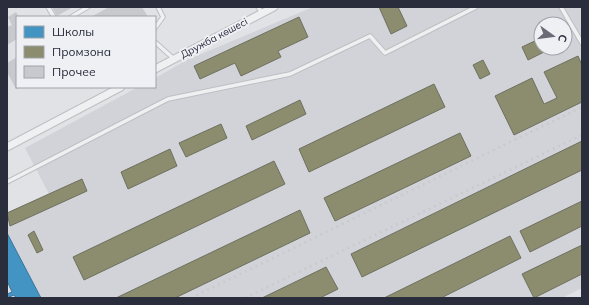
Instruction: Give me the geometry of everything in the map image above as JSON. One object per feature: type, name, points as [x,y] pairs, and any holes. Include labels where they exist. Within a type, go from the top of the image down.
[{"type":"street","name":"Дружба көшесі","points":[[156,68],[260,10],[274,7]]},
{"type":"street","points":[[7,147],[119,88]]},
{"type":"lane","points":[[48,7],[53,16]]},
{"type":"lane","points":[[74,16],[88,7]]},
{"type":"lane","points":[[156,26],[162,17],[158,7]]},
{"type":"lane","points":[[7,182],[168,99],[290,74],[370,36],[386,53],[476,7]]},
{"type":"lane","points":[[561,7],[582,43]]},
{"type":"lane","points":[[156,43],[174,59]]},
{"type":"shaded area","points":[[313,7],[582,7],[582,288],[562,298],[41,298],[7,233],[7,213],[49,194],[25,148],[136,88],[156,88],[156,77],[189,59]]},
{"type":"building: Школы","points":[[7,233],[41,298],[16,298],[14,295],[7,298],[7,294],[12,292],[7,281]]},
{"type":"building: Промзона","points":[[379,7],[398,7],[407,26],[391,34]]},
{"type":"building: Промзона","points":[[299,17],[308,37],[278,51],[281,57],[241,76],[235,63],[200,79],[194,66]]},
{"type":"building: Промзона","points":[[533,42],[533,56],[536,56],[528,60],[522,47]]},
{"type":"building: Промзона","points":[[578,56],[582,65],[582,102],[514,135],[495,96],[532,78],[544,104],[557,98],[544,72]]},
{"type":"building: Промзона","points":[[483,60],[490,74],[480,79],[473,65]]},
{"type":"building: Промзона","points":[[434,84],[445,107],[309,172],[299,149]]},
{"type":"building: Промзона","points":[[300,100],[306,114],[252,140],[246,126]]},
{"type":"building: Промзона","points":[[221,124],[227,138],[186,157],[179,143]]},
{"type":"building: Промзона","points":[[460,133],[471,156],[335,221],[324,198]]},
{"type":"building: Промзона","points":[[582,141],[582,170],[362,277],[351,254]]},
{"type":"building: Промзона","points":[[170,149],[177,166],[128,189],[121,172]]},
{"type":"building: Промзона","points":[[274,161],[285,184],[84,280],[73,257]]},
{"type":"building: Промзона","points":[[82,179],[87,191],[10,226],[7,213]]},
{"type":"building: Промзона","points":[[582,201],[582,226],[530,252],[520,231]]},
{"type":"building: Промзона","points":[[300,210],[310,233],[175,298],[116,298]]},
{"type":"building: Промзона","points":[[34,231],[43,250],[37,253],[28,235]]},
{"type":"building: Промзона","points":[[510,236],[521,258],[441,298],[384,298]]},
{"type":"building: Промзона","points":[[582,245],[582,274],[534,298],[522,274]]},
{"type":"building: Промзона","points":[[326,267],[338,289],[320,298],[262,298]]},
{"type":"building: Прочее","points":[[52,7],[73,7],[57,16]]},
{"type":"building: Прочее","points":[[109,7],[142,7],[147,16],[93,16]]},
{"type":"building: Прочее","points":[[16,12],[18,16],[16,16],[16,40],[7,45],[7,27],[12,25],[8,17]]},
{"type":"building: Прочее","points":[[16,58],[16,88],[18,88],[16,89],[7,72],[7,63]]},
{"type":"railway","points":[[191,298],[582,107]]},
{"type":"railway","points":[[245,298],[582,135]]}]
